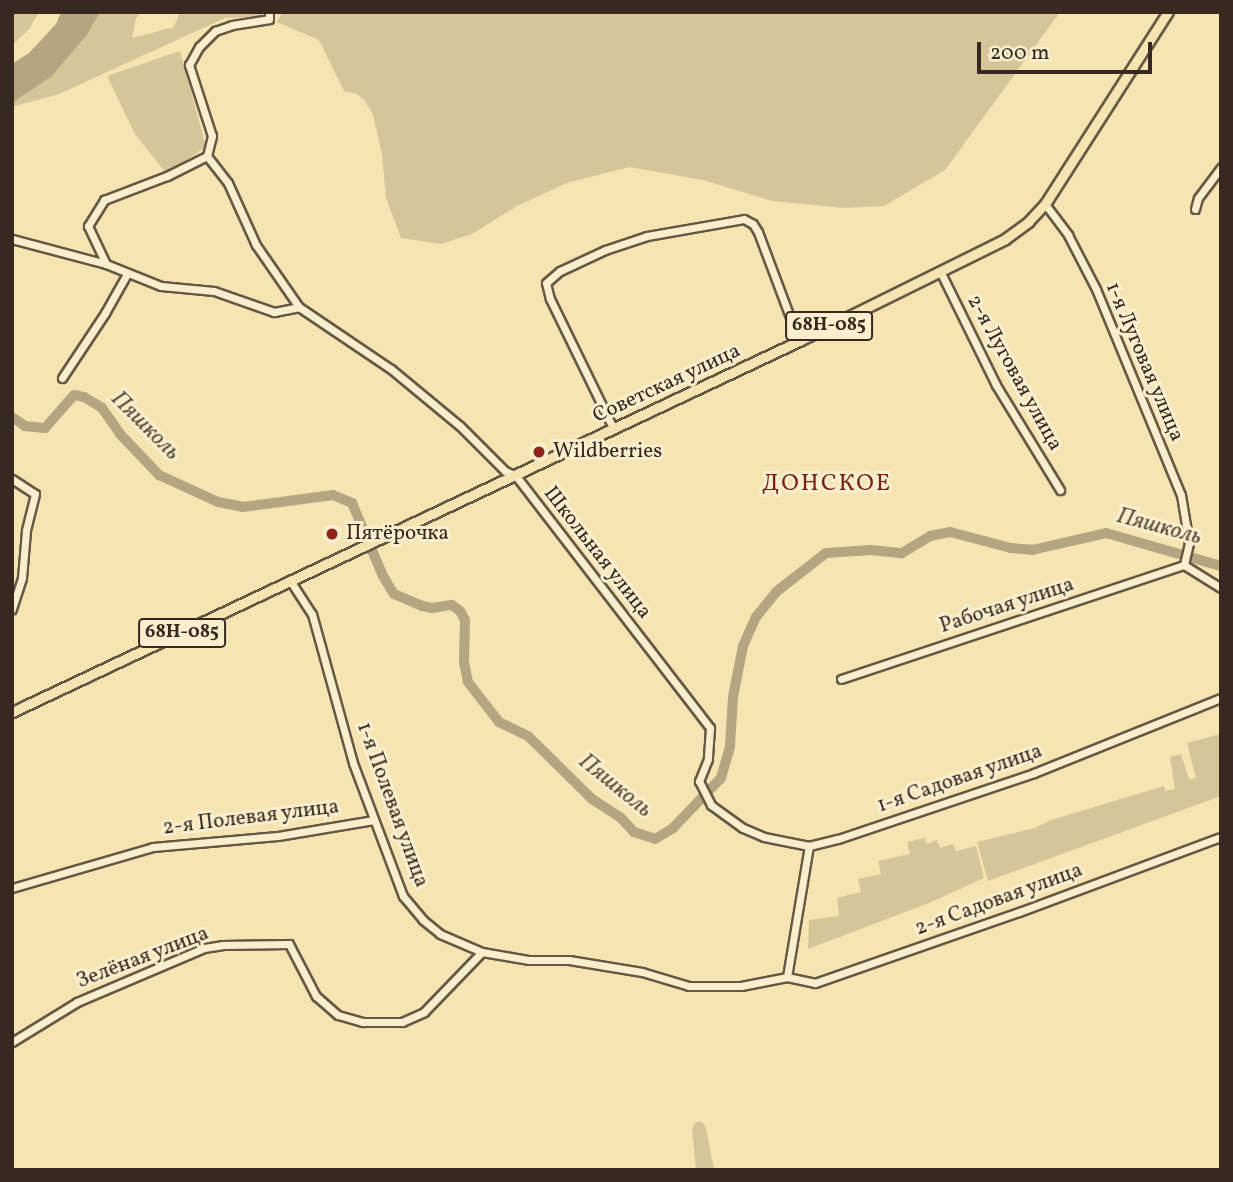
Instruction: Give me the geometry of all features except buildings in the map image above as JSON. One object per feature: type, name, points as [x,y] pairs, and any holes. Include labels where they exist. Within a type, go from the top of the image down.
[{"type":"main road","name":"Советская улица","points":[[13,710],[516,476],[1005,239],[1045,204],[1168,12]]},
{"type":"street","points":[[106,264],[88,226],[104,200],[167,176],[207,156],[212,136],[190,65],[199,47],[215,32],[232,24],[268,19],[269,14]]},
{"type":"street","name":"Школьная улица","points":[[207,156],[228,183],[256,245],[299,307],[391,369],[460,426],[505,471],[516,476],[710,728],[708,759],[699,781],[711,805]]},
{"type":"street","points":[[1195,209],[1198,198],[1221,167]]},
{"type":"street","name":"1-я Луговая улица","points":[[1045,204],[1068,235],[1096,289],[1181,495],[1189,544],[1184,565]]},
{"type":"street","points":[[613,428],[550,299],[546,283],[560,271],[605,250],[646,236],[744,219],[753,224],[758,232],[799,341]]},
{"type":"street","points":[[12,239],[106,264],[161,286],[214,291],[274,312],[299,307]]},
{"type":"street","name":"2-я Луговая улица","points":[[940,271],[996,385],[1060,490]]},
{"type":"street","points":[[62,378],[127,274]]},
{"type":"street","points":[[12,479],[35,494],[26,531],[22,578],[12,609]]},
{"type":"street","points":[[1184,565],[1221,588]]},
{"type":"street","name":"Рабочая улица","points":[[841,679],[1184,565]]},
{"type":"street","name":"1-я Полевая улица","points":[[291,582],[312,614],[353,763],[403,895],[423,920],[440,934],[482,952],[606,966],[642,972],[689,986],[741,986],[787,977]]},
{"type":"street","name":"1-я Садовая улица","points":[[711,805],[743,828],[764,837],[809,846],[1034,773],[1221,698]]},
{"type":"street","name":"2-я Полевая улица","points":[[12,888],[166,845],[278,836],[374,820]]},
{"type":"street","name":"2-я Садовая улица","points":[[787,977],[815,983],[1031,908],[1221,837]]},
{"type":"street","points":[[787,977],[809,846]]},
{"type":"street","name":"Зелёная улица","points":[[12,1042],[77,1002],[204,948],[222,945],[289,944],[316,996],[338,1015],[363,1022],[402,1022],[424,1012],[482,952]]},
{"type":"shaded area","points":[[12,12],[39,12],[29,29],[12,45]]},
{"type":"shaded area","points":[[61,12],[100,12],[87,35],[51,77],[12,103],[12,64],[29,53],[56,24]]},
{"type":"shaded area","points":[[100,12],[142,12],[136,18],[132,38],[174,27],[180,12],[266,12],[257,17],[225,18],[59,94],[12,107],[12,103],[51,77],[87,35]]},
{"type":"shaded area","points":[[282,12],[1060,12],[945,170],[884,206],[844,208],[772,201],[703,180],[629,167],[567,183],[517,206],[472,234],[441,244],[401,238],[386,198],[382,154],[373,115],[365,101],[357,94],[344,91],[319,40],[277,22]]},
{"type":"shaded area","points":[[180,51],[206,147],[166,173],[135,134],[107,76]]},
{"type":"shaded area","points":[[1221,734],[1221,796],[988,881],[977,842],[1035,828],[1051,820],[1164,786],[1165,791],[1175,789],[1170,757],[1181,754],[1189,779],[1196,778],[1187,743]]},
{"type":"shaded area","points":[[925,838],[927,844],[937,840],[940,848],[953,844],[956,851],[976,846],[984,878],[929,903],[808,949],[809,920],[839,916],[837,898],[861,892],[858,879],[881,874],[878,861],[910,854],[907,842]]},
{"type":"shaded area","points":[[696,1122],[702,1122],[706,1128],[714,1170],[696,1170],[692,1129]]},
{"type":"waterway","name":"Пяшколь","points":[[12,417],[25,426],[45,428],[74,395],[84,397],[102,408],[120,434],[159,475],[218,502],[243,507],[333,495],[352,503],[383,576],[394,594],[422,606],[432,608],[452,605],[460,611],[465,620],[464,662],[468,682],[499,722],[528,736],[592,799],[620,817],[634,832],[655,839],[673,828],[721,778],[730,746],[733,697],[743,646],[756,617],[776,592],[826,553],[871,550],[902,553],[930,536],[950,532],[1011,548],[1032,550],[1106,533],[1221,566]]},
{"type":"place","name":"Wildberries","points":[[539,452]]},
{"type":"place","name":"Пятёрочка","points":[[332,534]]},
{"type":"district","name":"ДОНСКОЕ","points":[[827,485]]}]
